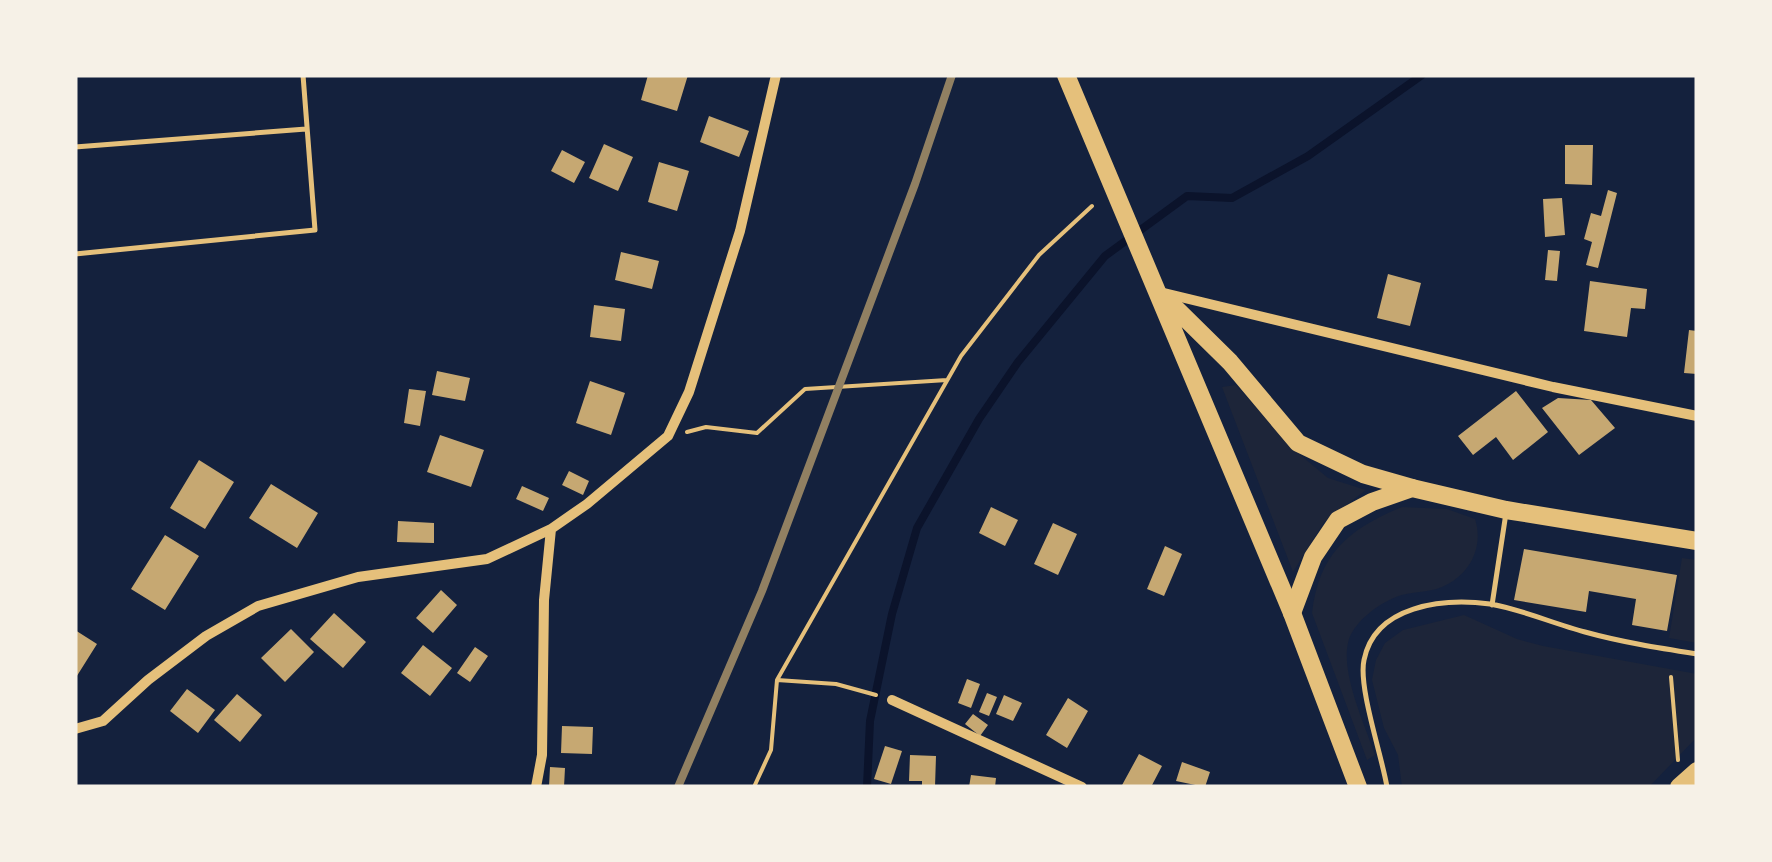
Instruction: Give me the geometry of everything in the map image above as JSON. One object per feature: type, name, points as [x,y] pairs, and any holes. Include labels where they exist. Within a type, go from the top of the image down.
[{"type":"main road","points":[[1066,75],[1292,614],[1358,787]]},
{"type":"main road","points":[[1158,292],[1230,362],[1298,442],[1363,474],[1506,510],[1697,541]]},
{"type":"main road","points":[[1292,614],[1313,557],[1338,520],[1372,502],[1412,488]]},
{"type":"main road","points":[[1678,787],[1688,768]]},
{"type":"street","points":[[75,729],[103,721],[206,636],[258,606],[358,577],[487,559],[551,529],[668,436],[689,392],[740,232],[776,75]]},
{"type":"street","points":[[1158,292],[1553,387],[1697,416]]},
{"type":"street","points":[[536,787],[542,756],[544,600],[551,529]]},
{"type":"street","points":[[892,700],[1082,787]]},
{"type":"lane","points":[[75,254],[314,230],[303,75]]},
{"type":"lane","points":[[75,147],[307,129]]},
{"type":"lane","points":[[1492,604],[1506,510]]},
{"type":"lane","points":[[1387,787],[1366,695],[1363,662],[1374,634],[1395,615],[1447,602],[1492,604],[1587,633],[1697,654]]},
{"type":"path","points":[[754,787],[771,750],[777,680],[947,380],[1039,255],[1092,206]]},
{"type":"path","points":[[668,436],[706,427],[757,433],[805,388],[947,380]]},
{"type":"path","points":[[1672,677],[1688,768]]},
{"type":"path","points":[[777,680],[836,684],[862,692]]},
{"type":"shaded area","points":[[1236,385],[1292,448],[1328,478],[1366,490],[1324,522],[1293,572],[1222,387]]},
{"type":"shaded area","points":[[1402,507],[1447,509],[1475,519],[1478,540],[1467,568],[1452,582],[1389,600],[1367,615],[1350,636],[1347,655],[1351,684],[1375,755],[1367,760],[1312,613],[1322,574],[1340,546],[1367,524]]},
{"type":"shaded area","points":[[1682,558],[1697,560],[1697,643],[1669,638]]},
{"type":"shaded area","points":[[1464,615],[1543,646],[1697,674],[1697,737],[1649,787],[1402,787],[1398,755],[1384,728],[1372,680],[1376,660],[1385,643],[1403,630]]},
{"type":"building","points":[[648,75],[688,75],[677,111],[641,100]]},
{"type":"building","points":[[709,116],[749,131],[739,157],[700,142]]},
{"type":"building","points":[[604,144],[633,157],[618,191],[589,178]]},
{"type":"building","points":[[1565,145],[1593,145],[1592,185],[1565,184]]},
{"type":"building","points":[[562,150],[585,162],[574,183],[551,171]]},
{"type":"building","points":[[659,162],[689,171],[677,211],[648,202]]},
{"type":"building","points":[[1608,190],[1617,193],[1598,268],[1586,265],[1592,242],[1584,239],[1591,213],[1601,216]]},
{"type":"building","points":[[1562,198],[1565,235],[1545,237],[1543,199]]},
{"type":"building","points":[[1548,250],[1560,251],[1557,281],[1545,280]]},
{"type":"building","points":[[621,252],[659,261],[652,289],[615,280]]},
{"type":"building","points":[[1388,274],[1421,283],[1410,326],[1377,318]]},
{"type":"building","points":[[1590,281],[1647,289],[1645,309],[1631,308],[1627,337],[1584,331]]},
{"type":"building","points":[[594,305],[625,309],[621,341],[590,337]]},
{"type":"building","points":[[1689,330],[1697,331],[1697,374],[1684,373]]},
{"type":"building","points":[[437,371],[470,378],[465,401],[432,395]]},
{"type":"building","points":[[590,381],[625,393],[611,435],[576,423]]},
{"type":"building","points":[[409,389],[426,391],[420,426],[404,423]]},
{"type":"building","points":[[1516,391],[1548,432],[1513,460],[1496,437],[1473,455],[1458,436]]},
{"type":"building","points":[[1558,398],[1591,400],[1615,428],[1579,455],[1542,408]]},
{"type":"building","points":[[440,435],[484,450],[471,487],[427,472]]},
{"type":"building","points":[[199,460],[234,482],[205,529],[170,508]]},
{"type":"building","points":[[569,471],[589,481],[583,495],[562,485]]},
{"type":"building","points":[[271,484],[318,513],[297,548],[249,518]]},
{"type":"building","points":[[522,486],[549,498],[543,511],[516,499]]},
{"type":"building","points":[[991,507],[1018,520],[1005,546],[979,533]]},
{"type":"building","points":[[398,521],[434,523],[434,543],[397,542]]},
{"type":"building","points":[[1053,523],[1077,534],[1058,575],[1034,564]]},
{"type":"building","points":[[165,535],[199,556],[165,610],[131,589]]},
{"type":"building","points":[[1165,546],[1182,554],[1164,596],[1147,589]]},
{"type":"building","points":[[1524,549],[1677,575],[1667,631],[1632,625],[1636,599],[1589,591],[1586,612],[1514,600]]},
{"type":"building","points":[[441,590],[457,605],[433,633],[416,618]]},
{"type":"building","points":[[334,613],[366,642],[343,668],[310,639]]},
{"type":"building","points":[[291,629],[314,652],[285,682],[261,658]]},
{"type":"building","points":[[75,630],[97,644],[75,679]]},
{"type":"building","points":[[423,645],[452,668],[430,696],[401,673]]},
{"type":"building","points":[[475,647],[488,656],[470,682],[457,673]]},
{"type":"building","points":[[967,679],[980,684],[971,708],[958,703]]},
{"type":"building","points":[[187,689],[215,710],[198,733],[170,711]]},
{"type":"building","points":[[987,693],[997,697],[989,716],[979,712]]},
{"type":"building","points":[[237,694],[262,715],[240,742],[214,720]]},
{"type":"building","points":[[1004,695],[1022,703],[1013,721],[996,714]]},
{"type":"building","points":[[1068,698],[1088,711],[1067,748],[1046,735]]},
{"type":"building","points":[[973,714],[988,725],[980,736],[965,724]]},
{"type":"building","points":[[562,726],[593,727],[592,754],[561,753]]},
{"type":"building","points":[[885,746],[902,751],[891,784],[874,779]]},
{"type":"building","points":[[1139,754],[1162,766],[1151,787],[1121,787]]},
{"type":"building","points":[[910,755],[936,756],[935,787],[909,781]]},
{"type":"building","points":[[1182,762],[1210,772],[1205,787],[1176,781]]},
{"type":"building","points":[[550,767],[565,768],[564,787],[549,787]]},
{"type":"building","points":[[971,775],[996,778],[995,787],[969,787]]},
{"type":"waterway","points":[[867,787],[870,721],[892,614],[917,528],[979,419],[1018,362],[1105,256],[1187,196],[1232,198],[1308,156],[1422,75]]},
{"type":"railway","points":[[678,787],[762,591],[952,75]]}]
